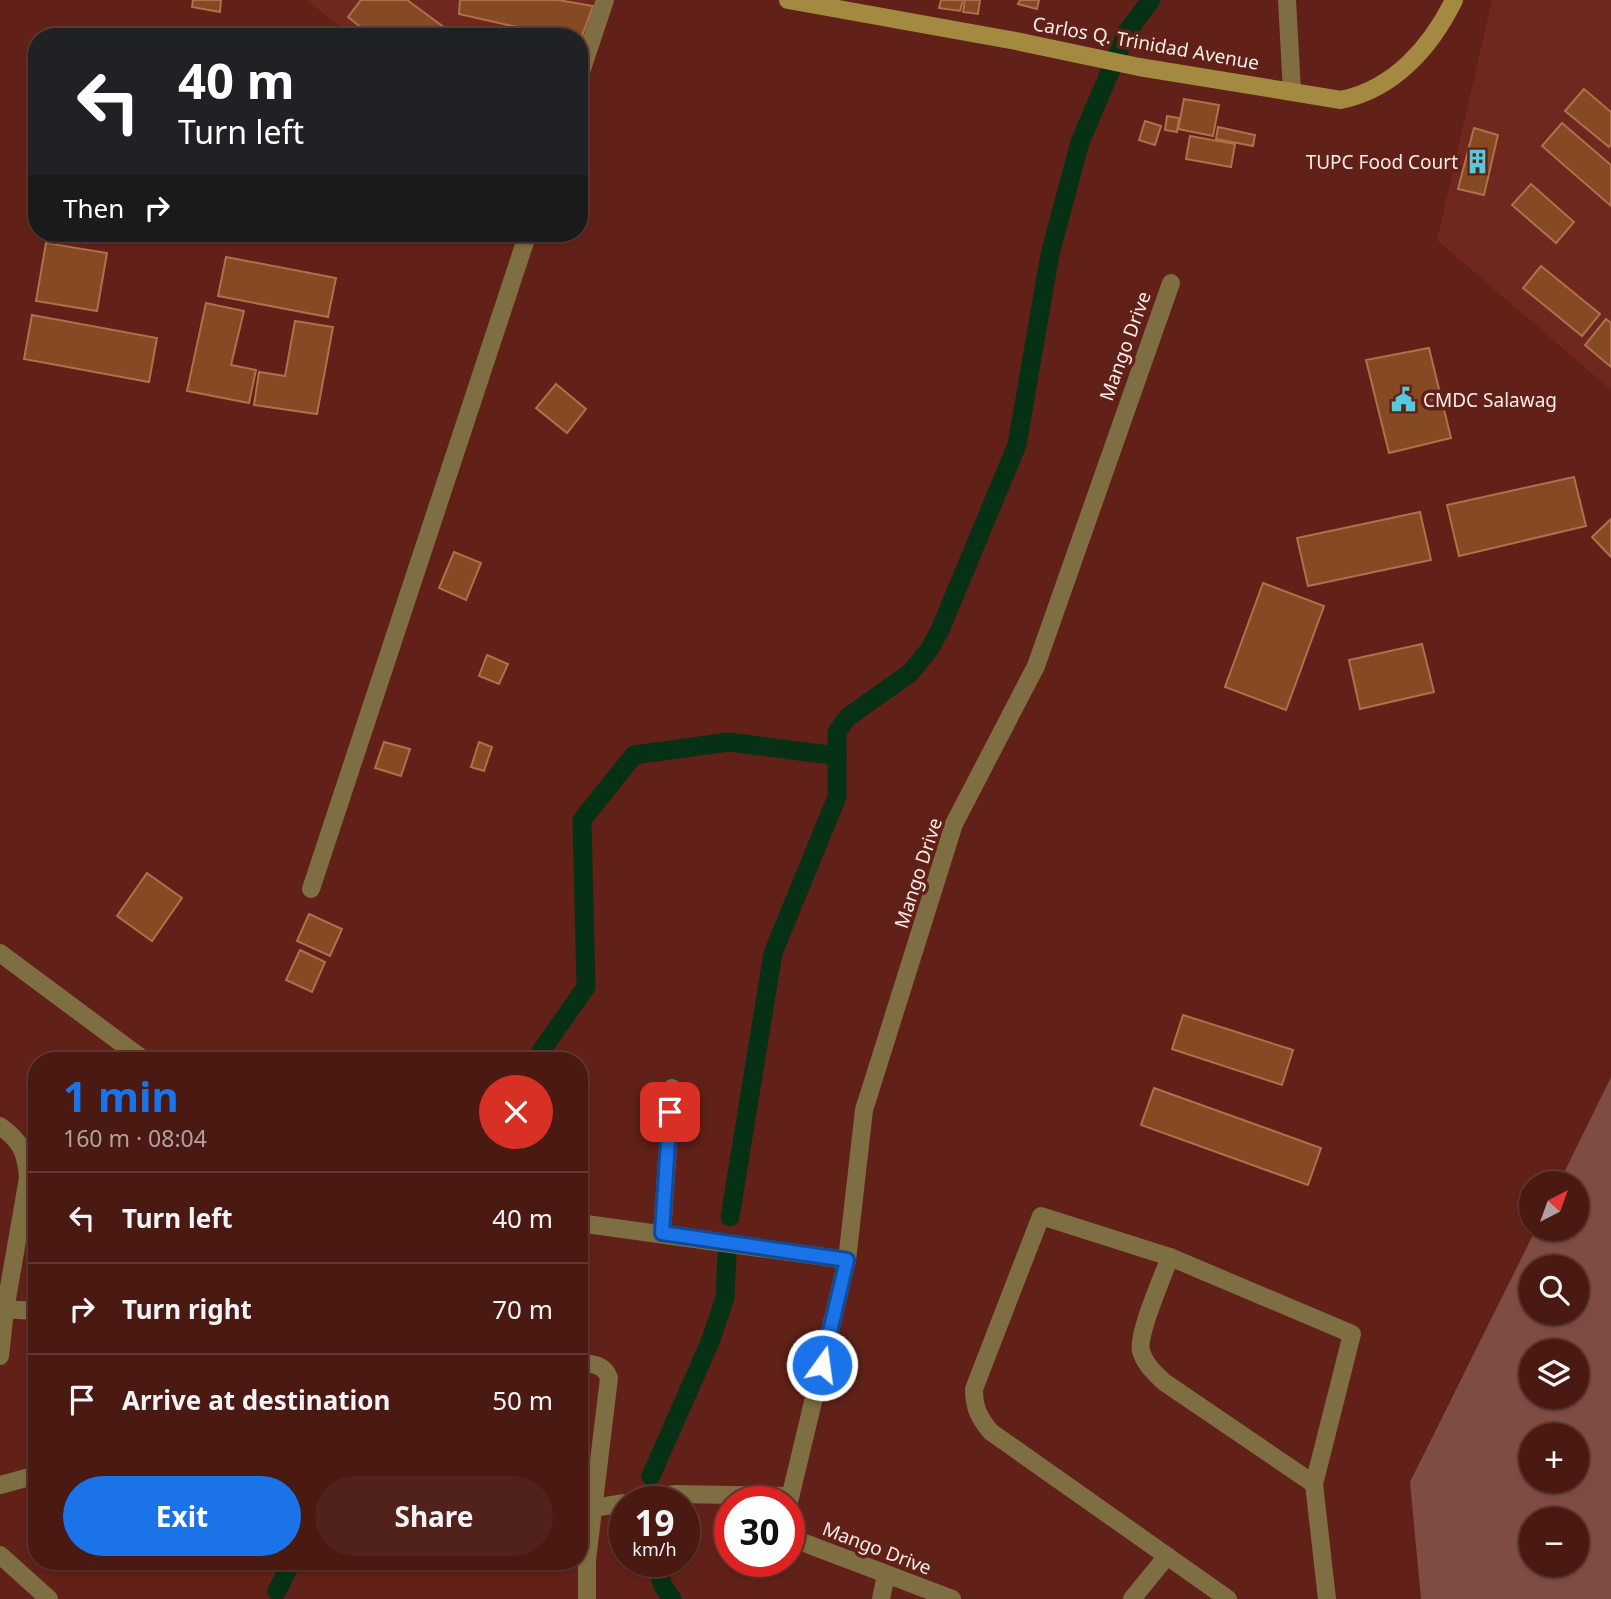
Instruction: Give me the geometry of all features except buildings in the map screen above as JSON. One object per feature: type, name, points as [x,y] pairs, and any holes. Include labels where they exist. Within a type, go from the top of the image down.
[{"type":"main road","name":"Carlos Q. Trinidad Avenue","points":[[788,0],[1016,41],[1139,67],[1341,100],[1361,96],[1408,66],[1446,18],[1454,0]]},
{"type":"street","points":[[588,51],[605,0]]},
{"type":"street","points":[[1287,0],[1292,91]]},
{"type":"street","points":[[311,889],[525,242]]},
{"type":"street","name":"Mango Drive","points":[[792,1486],[847,1260],[864,1110],[954,824],[1036,666],[1171,282]]},
{"type":"street","points":[[0,953],[133,1052]]},
{"type":"street","points":[[662,1233],[671,1088]]},
{"type":"street","points":[[0,1126],[13,1136],[27,1156],[28,1178],[2,1310],[0,1356]]},
{"type":"street","points":[[1228,1599],[991,1432],[979,1419],[974,1405],[974,1389],[1041,1216],[1170,1257],[1352,1334],[1314,1484],[1326,1599]]},
{"type":"street","points":[[588,1224],[847,1260]]},
{"type":"street","points":[[1170,1257],[1142,1334],[1140,1350],[1148,1366],[1164,1382],[1314,1484]]},
{"type":"street","points":[[2,1310],[28,1311]]},
{"type":"street","points":[[588,1363],[602,1368],[609,1378],[588,1496]]},
{"type":"street","points":[[0,1485],[28,1477]]},
{"type":"street","points":[[588,1507],[609,1505]]},
{"type":"street","name":"Mango Drive","points":[[805,1543],[952,1599]]},
{"type":"street","points":[[0,1555],[49,1599]]},
{"type":"street","points":[[1132,1599],[1167,1556]]},
{"type":"street","points":[[587,1570],[587,1599]]},
{"type":"street","points":[[881,1599],[886,1575]]},
{"type":"shaded area","points":[[307,0],[598,0],[588,28],[342,28]]},
{"type":"shaded area","points":[[1492,0],[1611,0],[1611,390],[1437,240]]},
{"type":"shaded area","points":[[1611,1077],[1611,1599],[1421,1599],[1410,1482],[1519,1263],[1519,1325],[1589,1325],[1589,1255],[1523,1255],[1530,1241],[1589,1241],[1589,1171],[1565,1171]]},
{"type":"waterway","points":[[730,1217],[773,953],[837,797],[837,732],[848,717],[910,673],[929,650],[940,630],[1017,445],[1050,254],[1080,142],[1127,32],[1151,0]]},
{"type":"waterway","points":[[541,1052],[586,987],[582,820],[634,755],[729,742],[837,756]]},
{"type":"waterway","points":[[651,1476],[710,1342],[725,1298],[727,1255]]},
{"type":"waterway","points":[[277,1591],[288,1570]]},
{"type":"waterway","points":[[660,1577],[672,1599]]},
{"type":"place","name":"TUPC Food Court","points":[[1478,162]]},
{"type":"place","name":"CMDC Salawag","points":[[1403,400]]},
{"type":"route","points":[[670,1112],[662,1233],[847,1260],[822,1365]]}]
